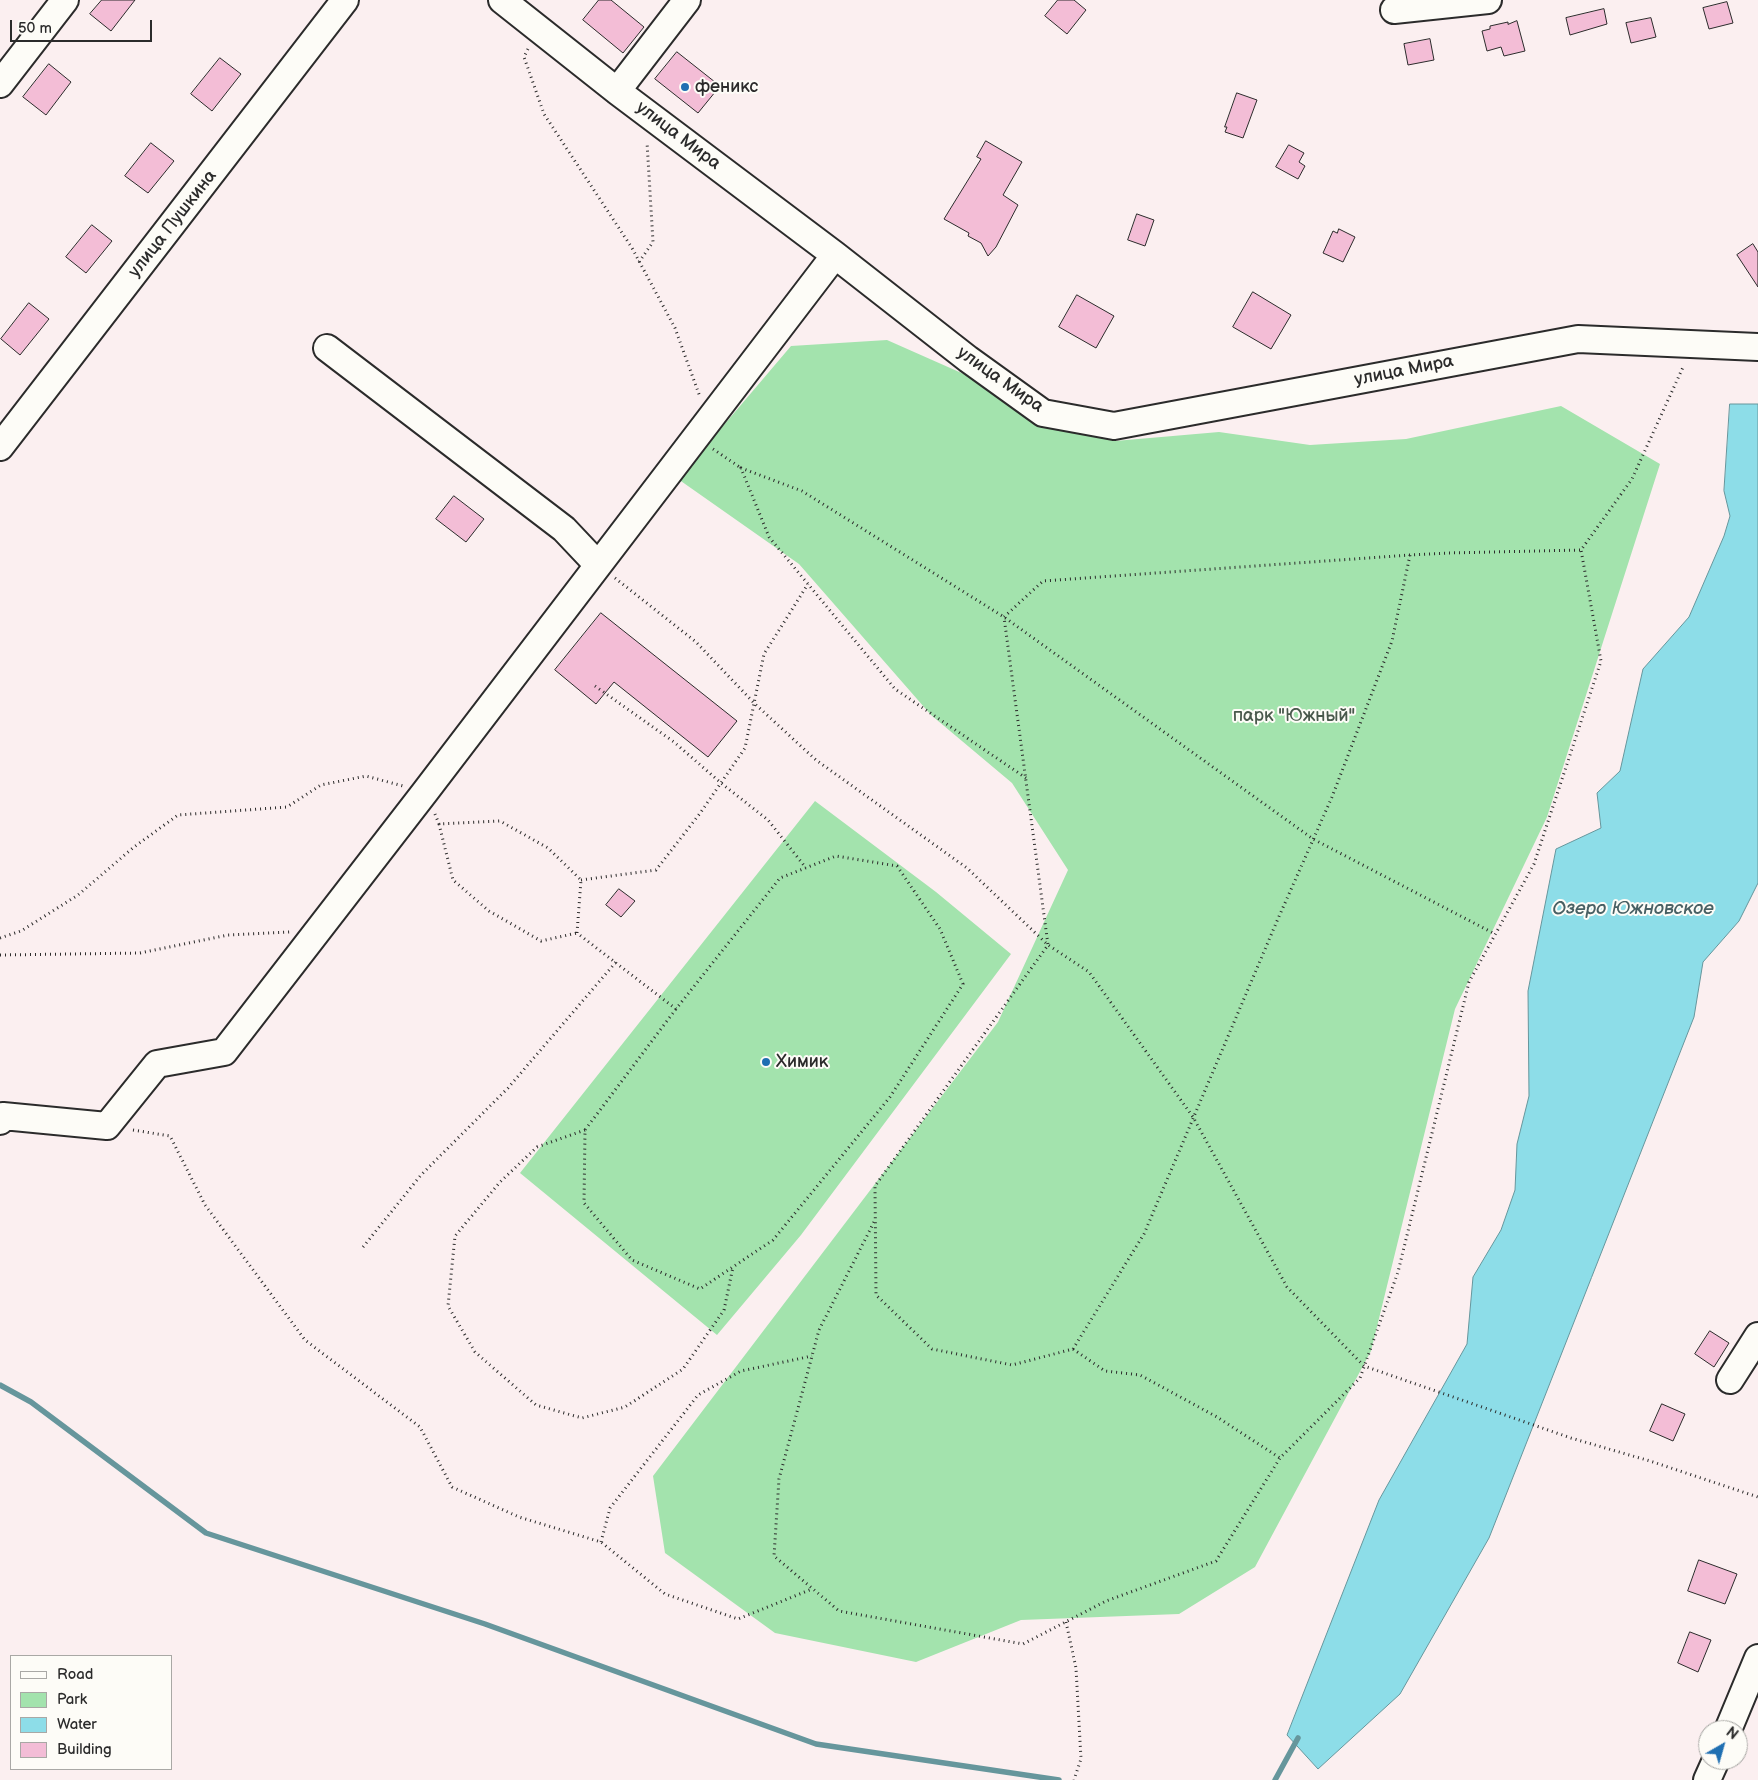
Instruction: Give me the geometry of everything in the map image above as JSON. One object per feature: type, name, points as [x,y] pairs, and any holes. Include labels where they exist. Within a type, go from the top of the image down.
[{"type":"street","points":[[0,84],[65,0]]},
{"type":"street","name":"улица Пушкина","points":[[0,448],[346,0]]},
{"type":"street","name":"улица Мира","points":[[502,0],[660,123],[836,255],[968,359],[1043,413],[1114,426],[1578,338],[1758,347]]},
{"type":"street","points":[[617,90],[687,0]]},
{"type":"street","points":[[1394,10],[1488,0]]},
{"type":"street","points":[[0,1120],[3,1116],[107,1126],[157,1064],[224,1052],[836,255]]},
{"type":"street","points":[[327,348],[564,529],[598,565]]},
{"type":"street","points":[[1730,1380],[1758,1336]]},
{"type":"street","points":[[1732,1720],[1758,1658]]},
{"type":"path","points":[[537,28],[524,57],[544,114],[639,262],[675,328],[702,429],[741,468],[769,537],[895,689],[1026,778]]},
{"type":"path","points":[[639,262],[653,242],[648,183],[648,141],[660,123]]},
{"type":"path","points":[[875,1220],[819,1330],[779,1479],[774,1556],[839,1611],[1023,1644],[1106,1601],[1216,1561],[1280,1458],[1360,1378],[1398,1272],[1468,982],[1534,864],[1601,662],[1581,550],[1632,479],[1693,344]]},
{"type":"path","points":[[741,468],[802,491],[1004,616],[1313,839],[1495,934]]},
{"type":"path","points":[[1004,616],[1044,581],[1410,555],[1581,550]]},
{"type":"path","points":[[1004,616],[1048,945],[875,1186],[875,1220],[876,1295],[932,1349],[1012,1365],[1074,1349],[1144,1234],[1332,797],[1392,641],[1410,555]]},
{"type":"path","points":[[598,565],[696,642],[754,703],[816,760],[967,868],[1048,945],[1089,972],[1193,1117],[1288,1287],[1364,1366],[1571,1438],[1758,1497]]},
{"type":"path","points":[[581,880],[656,870],[702,812],[745,748],[764,654],[808,584]]},
{"type":"path","points":[[595,686],[674,742],[721,783],[768,820],[806,868]]},
{"type":"path","points":[[0,938],[21,931],[78,895],[134,847],[178,815],[287,807],[321,784],[366,776],[425,792],[439,824],[453,880],[490,911],[541,942],[577,933]]},
{"type":"path","points":[[439,824],[500,820],[548,848],[581,880]]},
{"type":"path","points":[[585,1130],[584,1204],[632,1260],[700,1289],[773,1240],[890,1097],[963,984],[940,929],[897,866],[836,856],[780,878],[676,1009],[585,1130],[537,1147],[500,1182],[455,1236],[448,1306],[475,1352],[536,1404],[582,1418],[625,1408],[683,1369],[724,1310],[734,1267]]},
{"type":"path","points":[[577,933],[581,880]]},
{"type":"path","points":[[0,955],[140,954],[228,935],[318,930]]},
{"type":"path","points":[[577,933],[676,1009]]},
{"type":"path","points":[[363,1247],[421,1175],[508,1088],[616,962]]},
{"type":"path","points":[[107,1126],[170,1136],[205,1205],[305,1340],[420,1427],[452,1487],[519,1517],[601,1542],[665,1594],[738,1619],[812,1589]]},
{"type":"path","points":[[1074,1349],[1104,1371],[1140,1375],[1217,1417],[1280,1458]]},
{"type":"path","points":[[601,1542],[610,1508],[698,1395],[741,1371],[812,1356]]},
{"type":"path","points":[[1066,1622],[1076,1668],[1081,1759],[1074,1780]]},
{"type":"green space","name":"парк \"Южный\"","points":[[887,340],[1115,441],[1219,432],[1310,445],[1406,439],[1561,406],[1660,464],[1547,817],[1455,1009],[1371,1351],[1255,1567],[1179,1614],[1021,1620],[916,1662],[775,1633],[665,1553],[653,1476],[998,1022],[1068,870],[1012,783],[931,715],[799,564],[678,479],[791,346]]},
{"type":"green space","points":[[815,801],[936,892],[1011,954],[801,1235],[717,1335],[520,1173]]},
{"type":"water","name":"Озеро Южновское","points":[[1730,404],[1758,404],[1758,883],[1739,921],[1703,962],[1694,1017],[1489,1538],[1400,1694],[1318,1769],[1287,1735],[1379,1500],[1467,1344],[1473,1277],[1501,1230],[1515,1190],[1517,1144],[1529,1096],[1528,991],[1556,849],[1601,828],[1597,793],[1620,771],[1643,669],[1689,617],[1724,536],[1730,516],[1724,491]]},
{"type":"building","points":[[102,0],[135,0],[111,31],[90,14]]},
{"type":"building","points":[[599,0],[611,0],[644,27],[623,53],[583,20]]},
{"type":"building","points":[[1058,0],[1074,0],[1086,10],[1067,34],[1045,16]]},
{"type":"building","points":[[1727,2],[1733,23],[1709,29],[1703,8]]},
{"type":"building","points":[[1604,9],[1607,24],[1570,35],[1566,18]]},
{"type":"building","points":[[1651,18],[1656,37],[1631,43],[1626,23]]},
{"type":"building","points":[[1517,21],[1525,51],[1504,56],[1501,47],[1487,51],[1482,31],[1490,29],[1490,26]]},
{"type":"building","points":[[1430,39],[1434,60],[1408,65],[1404,44]]},
{"type":"building","points":[[677,52],[720,86],[698,113],[655,79]]},
{"type":"building","points":[[220,58],[241,74],[212,111],[191,94]]},
{"type":"building","points":[[49,64],[71,82],[46,115],[23,97]]},
{"type":"building","points":[[1237,93],[1257,100],[1243,138],[1225,132]]},
{"type":"building","points":[[986,141],[1022,162],[1003,195],[1018,205],[996,247],[988,256],[981,243],[968,236],[969,233],[944,219],[981,159],[977,157]]},
{"type":"building","points":[[151,143],[174,161],[148,193],[125,176]]},
{"type":"building","points":[[1289,145],[1304,153],[1299,162],[1305,166],[1298,179],[1276,167]]},
{"type":"building","points":[[1137,214],[1154,220],[1145,246],[1128,240]]},
{"type":"building","points":[[92,225],[112,241],[86,273],[66,257]]},
{"type":"building","points":[[1339,229],[1355,237],[1343,262],[1323,253],[1333,231],[1337,233]]},
{"type":"building","points":[[1753,244],[1758,252],[1758,287],[1737,255]]},
{"type":"building","points":[[1253,292],[1291,315],[1271,349],[1233,327]]},
{"type":"building","points":[[1077,295],[1114,316],[1096,348],[1059,327]]},
{"type":"building","points":[[29,303],[49,319],[20,355],[1,339]]},
{"type":"building","points":[[454,496],[484,519],[466,542],[436,519]]},
{"type":"building","points":[[601,613],[737,721],[708,757],[614,682],[596,704],[555,670]]},
{"type":"building","points":[[619,889],[635,901],[621,917],[606,905]]},
{"type":"building","points":[[1710,1331],[1729,1343],[1714,1367],[1695,1354]]},
{"type":"building","points":[[1662,1404],[1685,1414],[1673,1441],[1650,1431]]},
{"type":"building","points":[[1699,1560],[1737,1574],[1725,1604],[1688,1591]]},
{"type":"building","points":[[1690,1632],[1711,1640],[1698,1672],[1678,1663]]},
{"type":"waterway","points":[[0,1385],[31,1402],[206,1533],[485,1624],[816,1744],[1059,1780]]},
{"type":"waterway","points":[[1275,1780],[1298,1738]]},
{"type":"place","name":"феникс","points":[[685,87]]},
{"type":"place","name":"Химик","points":[[766,1062]]}]
